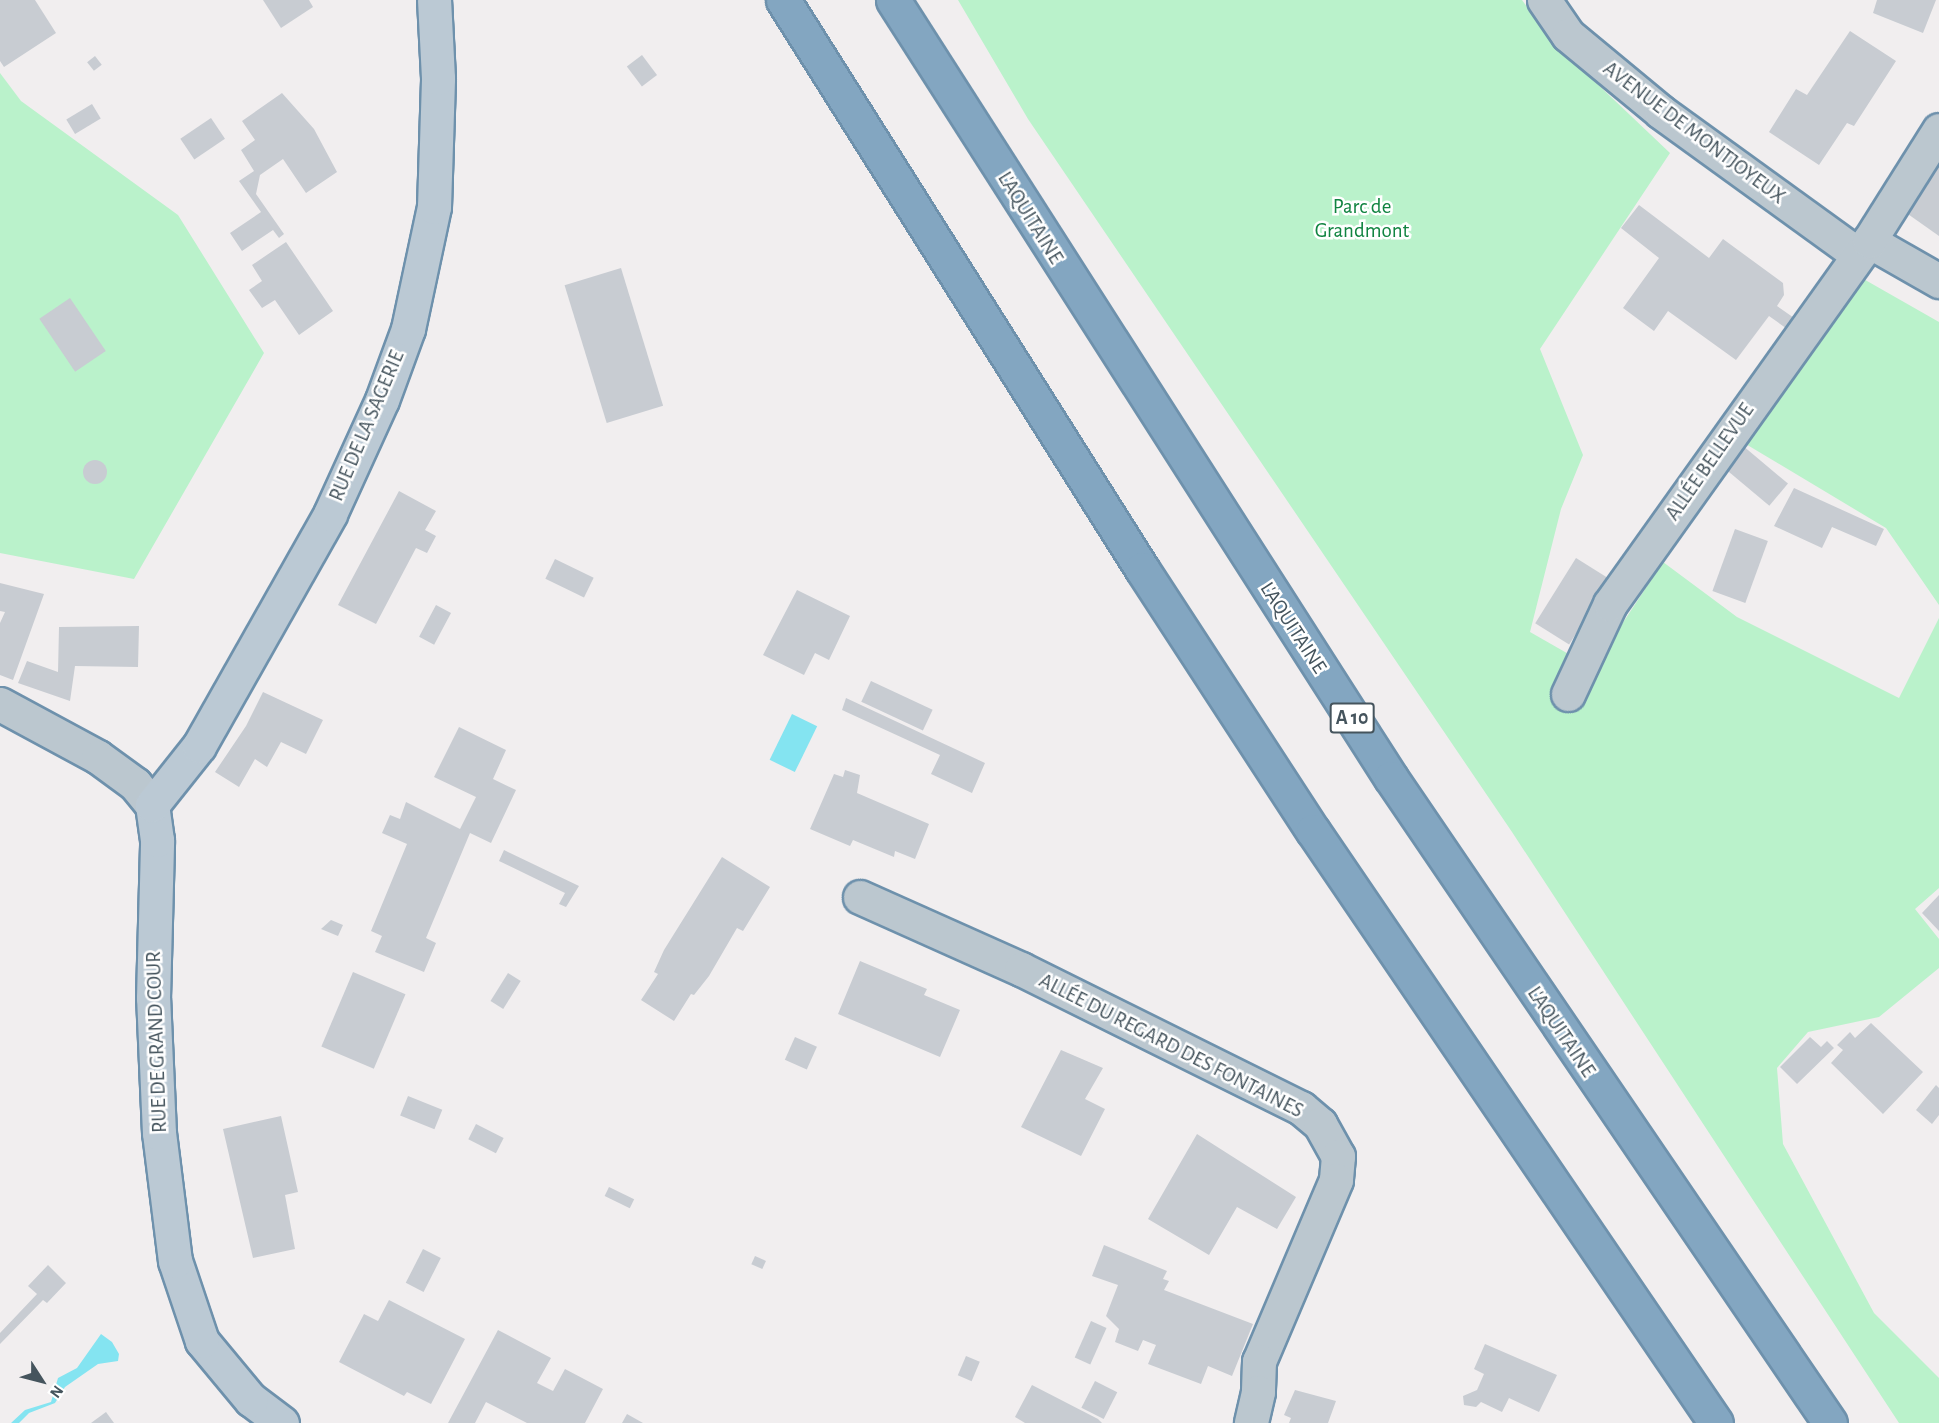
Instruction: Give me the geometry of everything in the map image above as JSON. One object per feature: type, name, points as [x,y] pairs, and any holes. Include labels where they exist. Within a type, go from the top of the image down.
[{"type":"highway","points":[[783,0],[1136,560],[1307,821],[1716,1423]]},
{"type":"highway","name":"L'AQUITAINE","points":[[893,0],[1384,768],[1830,1423]]},
{"type":"street","name":"RUE DE LA SAGERIE","points":[[152,805],[199,746],[330,514],[382,400],[408,329],[434,207],[438,78],[434,0]]},
{"type":"street","name":"AVENUE DE MONTJOYEUX","points":[[1544,0],[1568,35],[1660,112],[1863,248]]},
{"type":"street","name":"ALLÉE BELLEVUE","points":[[1568,694],[1610,604],[1863,248],[1939,130]]},
{"type":"street","points":[[1863,248],[1939,281]]},
{"type":"street","points":[[0,704],[98,758],[135,784],[152,805]]},
{"type":"street","name":"RUE DE GRAND COUR","points":[[152,805],[157,840],[153,999],[159,1132],[175,1260],[202,1341],[250,1400],[282,1423]]},
{"type":"street","name":"ALLÉE DU REGARD DES FONTAINES","points":[[860,897],[1114,1016],[1301,1108],[1320,1124],[1338,1156],[1336,1180],[1259,1361],[1258,1392],[1251,1423]]},
{"type":"green space","name":"Parc de Grandmont","points":[[958,0],[1522,0],[1551,40],[1670,153],[1540,349],[1583,455],[1561,509],[1530,632],[1593,668],[1663,562],[1737,617],[1899,698],[1939,618],[1939,888],[1915,909],[1939,939],[1939,968],[1879,1017],[1808,1032],[1777,1068],[1783,1144],[1874,1313],[1939,1378],[1939,1423],[1899,1423],[1512,832],[1028,119]]},
{"type":"green space","points":[[0,73],[21,101],[178,215],[264,353],[134,579],[0,553]]},
{"type":"green space","points":[[1860,277],[1939,322],[1939,605],[1886,528],[1744,443]]},
{"type":"water","points":[[792,714],[817,726],[795,772],[770,760]]},
{"type":"water","points":[[101,1334],[112,1342],[119,1354],[118,1361],[98,1364],[65,1387],[55,1403],[29,1413],[19,1423],[11,1423],[25,1410],[51,1402],[58,1378],[77,1368]]},
{"type":"building","points":[[0,0],[35,0],[56,33],[4,67],[0,61]]},
{"type":"building","points":[[263,0],[309,0],[313,7],[281,28]]},
{"type":"building","points":[[1877,0],[1936,0],[1923,33],[1873,13]]},
{"type":"building","points":[[1850,31],[1896,61],[1854,126],[1847,123],[1819,165],[1769,132],[1796,89],[1807,95]]},
{"type":"building","points":[[642,55],[657,75],[642,86],[627,66]]},
{"type":"building","points":[[95,56],[102,65],[94,71],[87,62]]},
{"type":"building","points":[[282,93],[314,129],[337,172],[306,193],[283,159],[260,175],[256,194],[284,234],[279,238],[273,230],[242,251],[230,233],[261,212],[239,181],[254,171],[241,150],[255,140],[242,121]]},
{"type":"building","points":[[92,104],[101,119],[75,134],[66,119]]},
{"type":"building","points":[[211,118],[225,139],[194,159],[180,139]]},
{"type":"building","points":[[1939,162],[1939,236],[1905,212]]},
{"type":"building","points":[[1639,205],[1709,258],[1723,239],[1783,283],[1784,295],[1777,306],[1797,320],[1790,331],[1769,316],[1736,360],[1668,311],[1654,331],[1623,308],[1659,258],[1621,228]]},
{"type":"building","points":[[286,242],[333,311],[299,335],[275,300],[262,308],[249,290],[262,281],[252,265]]},
{"type":"building","points":[[621,268],[663,406],[607,423],[565,285]]},
{"type":"building","points":[[70,298],[106,351],[75,372],[39,319]]},
{"type":"building","points":[[1742,445],[1788,484],[1769,506],[1723,467]]},
{"type":"building","points":[[95,460],[100,461],[106,467],[106,477],[100,483],[95,484],[90,483],[84,477],[83,472],[84,467],[90,461]]},
{"type":"building","points":[[1794,488],[1884,529],[1876,546],[1832,527],[1822,548],[1774,526]]},
{"type":"building","points":[[399,491],[436,511],[425,530],[436,536],[427,553],[416,548],[376,624],[338,605]]},
{"type":"building","points":[[1735,529],[1768,541],[1745,603],[1712,591]]},
{"type":"building","points":[[1576,558],[1610,579],[1569,644],[1535,623]]},
{"type":"building","points":[[555,559],[594,578],[584,598],[545,579]]},
{"type":"building","points":[[0,583],[44,594],[13,680],[0,675],[0,623],[5,612],[0,611]]},
{"type":"building","points":[[797,590],[850,616],[829,660],[815,653],[804,675],[763,655]]},
{"type":"building","points":[[436,605],[451,613],[434,645],[419,637]]},
{"type":"building","points":[[139,626],[138,667],[75,666],[70,701],[18,683],[27,661],[58,672],[59,627]]},
{"type":"building","points":[[871,681],[933,710],[923,731],[861,702]]},
{"type":"building","points":[[263,692],[323,720],[306,754],[281,742],[267,767],[255,759],[239,787],[215,772],[246,726]]},
{"type":"building","points":[[846,698],[985,763],[972,793],[931,774],[940,755],[842,710]]},
{"type":"building","points":[[459,727],[506,750],[493,779],[516,790],[491,843],[470,833],[426,938],[436,943],[424,972],[375,952],[382,936],[371,931],[407,844],[382,833],[390,815],[400,819],[406,802],[460,829],[476,797],[434,777]]},
{"type":"building","points":[[845,770],[860,775],[857,793],[929,824],[915,859],[895,851],[894,857],[853,840],[850,846],[810,829],[834,774],[843,777]]},
{"type":"building","points":[[504,850],[579,886],[566,907],[559,904],[565,893],[499,861]]},
{"type":"building","points":[[722,857],[770,887],[743,931],[737,928],[709,976],[694,995],[691,994],[674,1021],[641,1000],[658,974],[654,972],[664,950]]},
{"type":"building","points":[[1939,895],[1939,931],[1922,913]]},
{"type":"building","points":[[331,920],[343,925],[338,936],[321,929]]},
{"type":"building","points":[[860,961],[927,989],[924,995],[960,1010],[940,1057],[838,1014]]},
{"type":"building","points":[[353,972],[405,994],[374,1069],[321,1047]]},
{"type":"building","points":[[508,973],[521,981],[503,1009],[491,1001]]},
{"type":"building","points":[[1871,1023],[1923,1072],[1883,1114],[1831,1063],[1843,1050],[1837,1045],[1850,1032],[1855,1038]]},
{"type":"building","points":[[795,1037],[817,1047],[807,1070],[785,1060]]},
{"type":"building","points":[[1810,1037],[1821,1047],[1827,1041],[1834,1048],[1797,1084],[1780,1067]]},
{"type":"building","points":[[1061,1050],[1103,1068],[1085,1099],[1105,1109],[1081,1156],[1021,1127]]},
{"type":"building","points":[[1936,1085],[1939,1088],[1939,1115],[1932,1124],[1916,1110]]},
{"type":"building","points":[[408,1096],[442,1110],[434,1129],[400,1115]]},
{"type":"building","points":[[281,1116],[298,1192],[285,1195],[295,1249],[253,1258],[223,1129]]},
{"type":"building","points":[[476,1124],[504,1138],[496,1153],[468,1139]]},
{"type":"building","points":[[1197,1134],[1296,1197],[1277,1229],[1237,1207],[1209,1255],[1148,1219]]},
{"type":"building","points":[[609,1187],[634,1199],[630,1208],[605,1196]]},
{"type":"building","points":[[1104,1245],[1167,1271],[1163,1279],[1169,1281],[1164,1290],[1253,1324],[1232,1376],[1208,1366],[1201,1384],[1148,1364],[1156,1345],[1143,1340],[1138,1351],[1115,1342],[1119,1329],[1106,1316],[1118,1285],[1092,1276]]},
{"type":"building","points":[[423,1249],[441,1258],[424,1292],[406,1283]]},
{"type":"building","points":[[755,1256],[766,1261],[762,1269],[751,1264]]},
{"type":"building","points":[[48,1265],[66,1283],[47,1303],[43,1300],[0,1344],[0,1333],[37,1294],[28,1286]]},
{"type":"building","points":[[389,1300],[465,1339],[431,1404],[407,1392],[404,1396],[339,1362],[364,1314],[378,1321]]},
{"type":"building","points":[[1091,1321],[1107,1328],[1090,1364],[1075,1358]]},
{"type":"building","points":[[498,1330],[551,1358],[537,1383],[553,1391],[565,1369],[603,1389],[585,1423],[527,1423],[486,1402],[475,1423],[448,1423]]},
{"type":"building","points":[[1485,1344],[1557,1375],[1539,1412],[1509,1398],[1502,1412],[1481,1402],[1476,1407],[1464,1405],[1463,1396],[1477,1390],[1484,1374],[1474,1369]]},
{"type":"building","points":[[966,1356],[980,1362],[972,1381],[958,1375]]},
{"type":"building","points":[[1095,1381],[1117,1392],[1104,1419],[1081,1408]]},
{"type":"building","points":[[1032,1385],[1102,1423],[1025,1423],[1015,1417]]},
{"type":"building","points":[[1295,1390],[1336,1401],[1328,1423],[1289,1423],[1291,1418],[1284,1415]]},
{"type":"building","points":[[106,1412],[114,1423],[91,1423]]},
{"type":"building","points":[[627,1414],[643,1423],[622,1423]]}]
